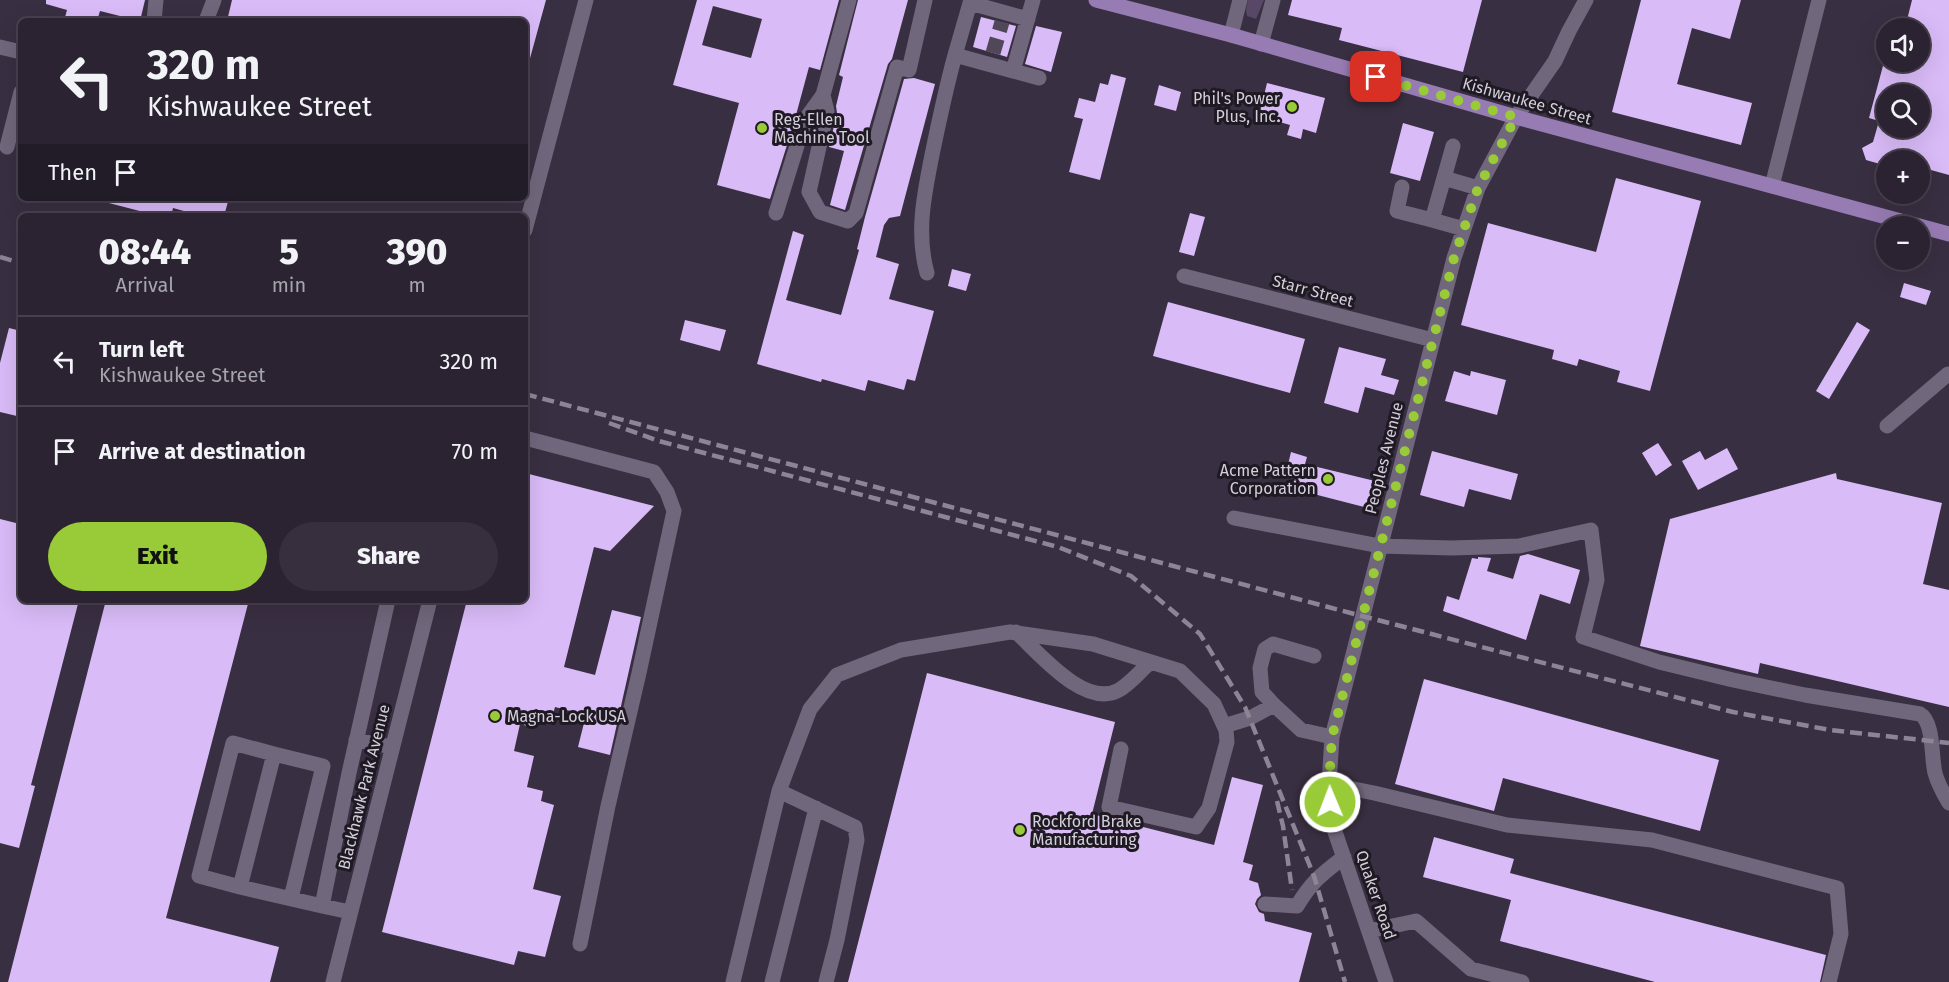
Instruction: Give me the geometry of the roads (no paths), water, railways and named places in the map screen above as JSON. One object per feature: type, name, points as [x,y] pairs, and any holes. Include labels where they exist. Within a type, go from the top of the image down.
[{"type":"main road","name":"Kishwaukee Street","points":[[1095,0],[1135,5],[1261,44],[1516,117],[1949,234]]},
{"type":"street","points":[[153,18],[156,0]]},
{"type":"street","points":[[207,18],[214,0]]},
{"type":"street","points":[[528,219],[586,0]]},
{"type":"street","points":[[776,213],[805,120],[823,95],[849,0]]},
{"type":"street","points":[[823,95],[827,111],[809,192],[820,212],[848,222],[856,213],[897,67],[909,70],[926,0]]},
{"type":"street","points":[[1013,71],[1033,0]]},
{"type":"street","points":[[1231,35],[1240,0]]},
{"type":"street","points":[[1261,44],[1273,0]]},
{"type":"street","name":"Peoples Avenue","points":[[1332,820],[1329,784],[1332,737],[1454,258],[1478,188],[1516,117],[1555,61],[1586,0]]},
{"type":"street","points":[[1772,186],[1819,0]]},
{"type":"street","points":[[927,273],[921,253],[922,206],[966,1],[1028,20]]},
{"type":"street","points":[[0,47],[18,51]]},
{"type":"street","points":[[955,55],[992,59],[1013,71],[1039,78]]},
{"type":"street","points":[[7,147],[18,104]]},
{"type":"street","points":[[1432,220],[1453,146]]},
{"type":"street","points":[[1444,178],[1478,188]]},
{"type":"street","points":[[1402,187],[1397,211],[1464,229]]},
{"type":"street","name":"Starr Street","points":[[1184,276],[1432,340]]},
{"type":"street","points":[[1887,426],[1949,374]]},
{"type":"street","points":[[528,439],[654,472],[667,492],[674,511],[608,806],[580,944]]},
{"type":"street","points":[[1234,518],[1380,546],[1450,548],[1519,546],[1591,530],[1597,580],[1583,637],[1659,662],[1733,680],[1805,695],[1920,714],[1926,717],[1929,726],[1938,785],[1949,803]]},
{"type":"street","points":[[322,906],[387,603]]},
{"type":"street","name":"Blackhawk Park Avenue","points":[[333,982],[429,603]]},
{"type":"street","points":[[733,982],[779,791],[810,709],[837,675],[901,650],[1010,632],[1093,644],[1180,671],[1214,704],[1224,726],[1227,742],[1209,808],[1196,827],[1109,807],[1121,749]]},
{"type":"street","points":[[1016,632],[1073,684],[1093,692],[1106,694],[1120,690],[1150,662]]},
{"type":"street","points":[[1314,656],[1273,644],[1265,649],[1260,668],[1262,692],[1301,730],[1332,737]]},
{"type":"street","points":[[1224,726],[1250,718],[1274,705]]},
{"type":"street","points":[[357,740],[392,747]]},
{"type":"street","points":[[349,773],[233,743],[199,876],[350,912]]},
{"type":"street","points":[[240,887],[274,754]]},
{"type":"street","points":[[291,898],[323,766]]},
{"type":"street","points":[[1329,784],[1507,825],[1652,840],[1837,888],[1841,934],[1829,982]]},
{"type":"street","points":[[779,791],[855,827],[856,840],[837,940],[826,982]]},
{"type":"street","points":[[772,982],[816,808]]},
{"type":"street","name":"Quaker Road","points":[[1332,820],[1386,982]]},
{"type":"street","points":[[1265,904],[1297,906],[1315,879],[1344,857]]},
{"type":"street","points":[[1369,931],[1416,921],[1472,969],[1522,982]]},
{"type":"tunnel","points":[[993,53],[1002,22]]},
{"type":"railway","points":[[0,257],[18,262]]},
{"type":"railway","points":[[528,395],[1733,712],[1830,730],[1949,743]]},
{"type":"railway","points":[[609,423],[659,441],[1058,547],[1131,576],[1200,634],[1245,707],[1314,876],[1345,982]]},
{"type":"railway","points":[[1277,801],[1292,890]]},
{"type":"place","name":"Phil's Power Plus, Inc.","points":[[1292,107]]},
{"type":"place","name":"Reg-Ellen Machine Tool","points":[[762,128]]},
{"type":"place","name":"Acme Pattern Corporation","points":[[1328,479]]},
{"type":"place","name":"Magna-Lock USA","points":[[495,716]]},
{"type":"place","name":"Rockford Brake Manufacturing","points":[[1020,830]]}]
